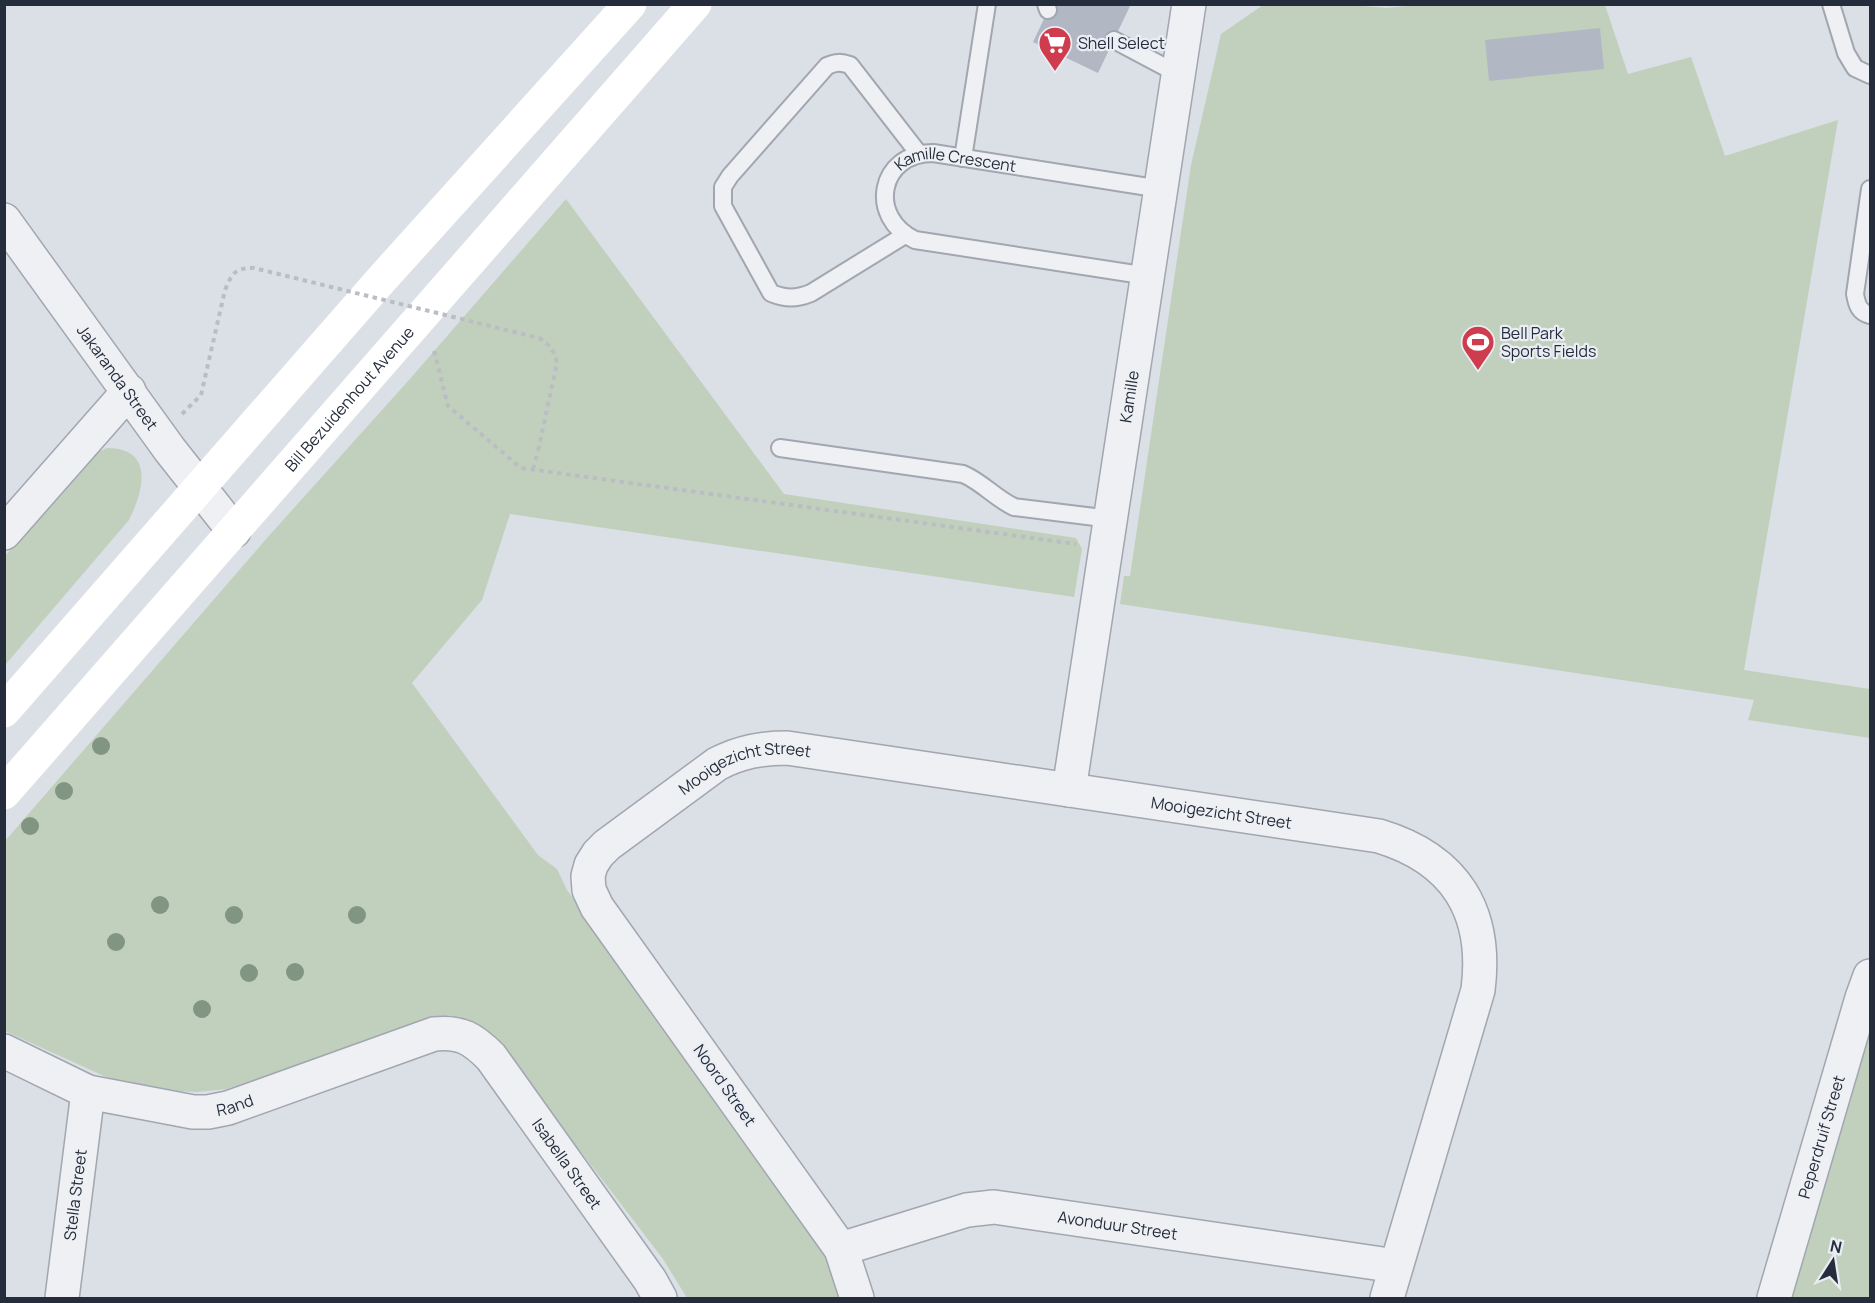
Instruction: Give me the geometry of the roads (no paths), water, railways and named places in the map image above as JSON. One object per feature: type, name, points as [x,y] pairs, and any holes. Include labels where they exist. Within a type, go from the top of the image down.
[{"type":"main road","points":[[4,711],[389,272],[630,4]]},
{"type":"main road","name":"Bill Bezuidenhout Avenue","points":[[4,794],[695,4]]},
{"type":"street","name":"Kamille","points":[[1069,790],[1189,4]]},
{"type":"street","name":"Jakaranda Street","points":[[4,220],[199,489],[234,531]]},
{"type":"street","points":[[4,533],[129,391]]},
{"type":"street","name":"Mooigezicht Street","points":[[588,876],[591,865],[607,845],[717,764],[735,755],[753,750],[787,748],[1379,836],[1416,850],[1447,874],[1459,889],[1476,924],[1481,968],[1478,990],[1387,1299]]},
{"type":"street","name":"Noord Street","points":[[588,876],[589,890],[597,907],[841,1249],[857,1299]]},
{"type":"street","name":"Peperdruif Street","points":[[1774,1299],[1870,976]]},
{"type":"street","name":"Rand","points":[[4,1051],[88,1092],[179,1110],[208,1112],[228,1108],[434,1034],[451,1032],[465,1036]]},
{"type":"street","name":"Isabella Street","points":[[465,1036],[479,1045],[491,1058],[650,1280],[660,1299]]},
{"type":"street","name":"Stella Street","points":[[62,1299],[88,1092]]},
{"type":"street","name":"Avonduur Street","points":[[841,1249],[967,1210],[994,1207],[1396,1266]]},
{"type":"lane","points":[[963,158],[987,4]]},
{"type":"lane","points":[[1831,4],[1846,53],[1855,68],[1870,75]]},
{"type":"lane","points":[[1114,40],[1178,74]]},
{"type":"lane","points":[[919,154],[850,65],[841,62],[827,66],[730,176],[723,187],[723,206],[771,293],[782,298],[801,297],[811,293],[905,236],[915,240],[1148,276]]},
{"type":"lane","name":"Kamille Crescent","points":[[905,236],[887,214],[884,201],[885,187],[897,166],[919,154],[933,153],[1161,189]]},
{"type":"lane","points":[[1870,189],[1855,294],[1857,305],[1864,313],[1870,315]]},
{"type":"lane","points":[[780,448],[963,474],[976,479],[1000,500],[1014,507],[1108,533]]},
{"type":"place","name":"Shell Select","points":[[1055,72]]},
{"type":"place","name":"Bell Park Sports Fields","points":[[1478,371]]}]
